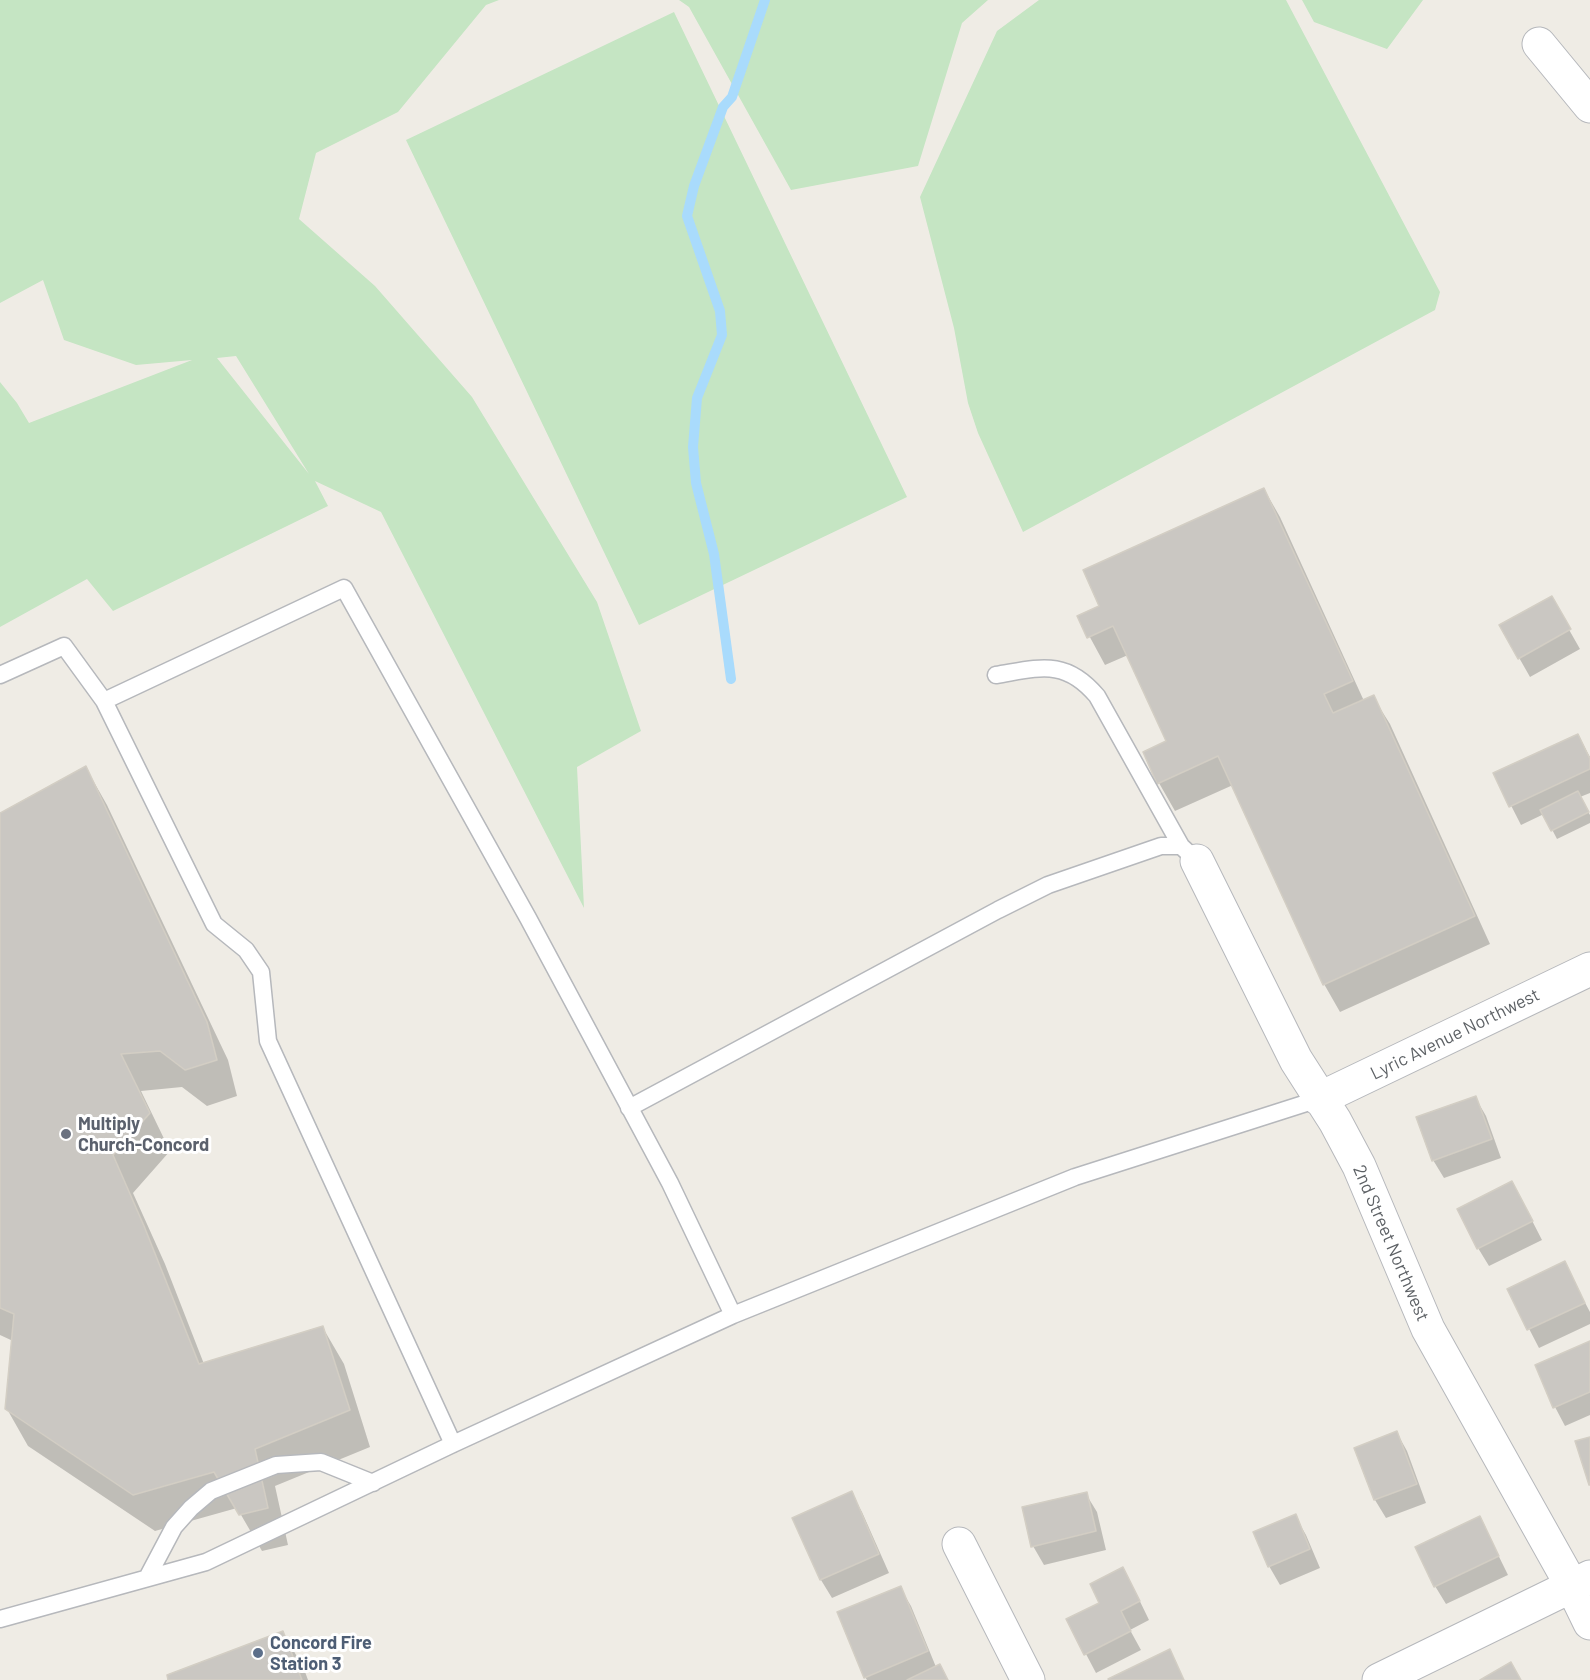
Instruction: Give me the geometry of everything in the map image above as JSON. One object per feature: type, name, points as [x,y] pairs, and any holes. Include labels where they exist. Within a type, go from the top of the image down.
[{"type":"street","points":[[1539,44],[1590,106]]},
{"type":"street","name":"2nd Street Northwest","points":[[1189,854],[1296,1060],[1335,1121],[1359,1166],[1428,1329],[1581,1581],[1590,1623]]},
{"type":"street","name":"Lyric Avenue Northwest","points":[[1319,1099],[1590,969]]},
{"type":"street","points":[[959,1544],[1028,1680]]},
{"type":"street","points":[[1379,1680],[1581,1581]]},
{"type":"lane","points":[[104,701],[344,588],[522,908],[670,1183],[733,1315]]},
{"type":"lane","points":[[0,675],[63,646],[104,701],[214,924],[246,950],[261,972],[268,1041],[453,1444]]},
{"type":"lane","points":[[996,675],[1046,667],[1060,670],[1085,682],[1097,696],[1189,854]]},
{"type":"lane","points":[[629,1108],[1048,885],[1161,846],[1189,854]]},
{"type":"lane","points":[[0,1619],[206,1562],[453,1444],[733,1315],[1075,1178],[1319,1099]]},
{"type":"lane","points":[[147,1578],[174,1527],[211,1491],[276,1465],[321,1462],[373,1483]]},
{"type":"green space","points":[[0,0],[499,0],[486,5],[398,112],[316,153],[299,219],[375,286],[472,397],[597,602],[641,731],[577,767],[584,908],[381,512],[315,481],[328,506],[113,611],[87,579],[0,627],[0,382],[29,423],[192,360],[136,365],[64,340],[43,280],[0,303]],"holes":[[[236,356],[309,474],[217,358]]]},
{"type":"green space","points":[[679,0],[988,0],[962,23],[918,166],[791,190],[689,7]]},
{"type":"green space","points":[[1039,0],[1286,0],[1440,292],[1435,310],[1023,532],[978,433],[968,403],[954,328],[920,197],[997,31]]},
{"type":"green space","points":[[1302,0],[1423,0],[1387,49],[1314,22]]},
{"type":"green space","points":[[674,12],[907,497],[639,625],[406,140]]},
{"type":"building","points":[[1264,488],[1353,681],[1324,694],[1333,713],[1374,695],[1475,916],[1323,985],[1218,756],[1157,784],[1143,752],[1166,741],[1113,626],[1087,638],[1077,616],[1099,606],[1083,570]]},
{"type":"building","points":[[1552,596],[1571,629],[1518,659],[1499,625]]},
{"type":"building","points":[[1578,734],[1590,759],[1590,769],[1509,807],[1493,773]]},
{"type":"building","name":"Multiply Church-Concord","points":[[86,766],[207,1022],[217,1060],[185,1070],[160,1051],[121,1054],[150,1113],[113,1155],[199,1364],[323,1326],[350,1410],[255,1449],[268,1508],[239,1515],[214,1472],[133,1495],[5,1409],[14,1314],[0,1308],[0,813]]},
{"type":"building","points":[[1578,791],[1589,812],[1551,831],[1540,810]]},
{"type":"building","points":[[1476,1096],[1492,1139],[1432,1161],[1416,1117]]},
{"type":"building","points":[[1512,1181],[1533,1221],[1477,1249],[1457,1209]]},
{"type":"building","points":[[1565,1261],[1585,1303],[1527,1330],[1507,1289]]},
{"type":"building","points":[[1590,1341],[1590,1392],[1553,1408],[1535,1365]]},
{"type":"building","points":[[1397,1431],[1417,1484],[1374,1500],[1354,1448]]},
{"type":"building","points":[[1590,1437],[1590,1485],[1589,1485],[1575,1441]]},
{"type":"building","points":[[852,1491],[879,1554],[820,1580],[792,1518]]},
{"type":"building","points":[[1087,1492],[1096,1531],[1031,1547],[1022,1507]]},
{"type":"building","points":[[1296,1514],[1310,1549],[1268,1567],[1253,1532]]},
{"type":"building","points":[[1480,1516],[1499,1556],[1434,1587],[1415,1547]]},
{"type":"building","points":[[1123,1567],[1140,1601],[1121,1611],[1131,1631],[1084,1655],[1066,1619],[1099,1603],[1090,1584]]},
{"type":"building","points":[[901,1586],[928,1651],[864,1678],[837,1612]]},
{"type":"building","name":"Concord Fire Station 3","points":[[283,1631],[302,1680],[168,1680],[167,1675]]},
{"type":"building","points":[[1170,1649],[1184,1680],[1108,1679]]},
{"type":"building","points":[[1511,1662],[1521,1680],[1480,1680]]},
{"type":"building","points":[[940,1664],[948,1680],[907,1680]]},
{"type":"waterway","points":[[731,679],[714,554],[696,483],[693,447],[697,398],[722,335],[720,311],[687,216],[694,186],[723,107],[732,97],[765,0]]},
{"type":"place","name":"Multiply Church-Concord","points":[[66,1134]]},
{"type":"place","name":"Concord Fire Station 3","points":[[258,1653]]}]
